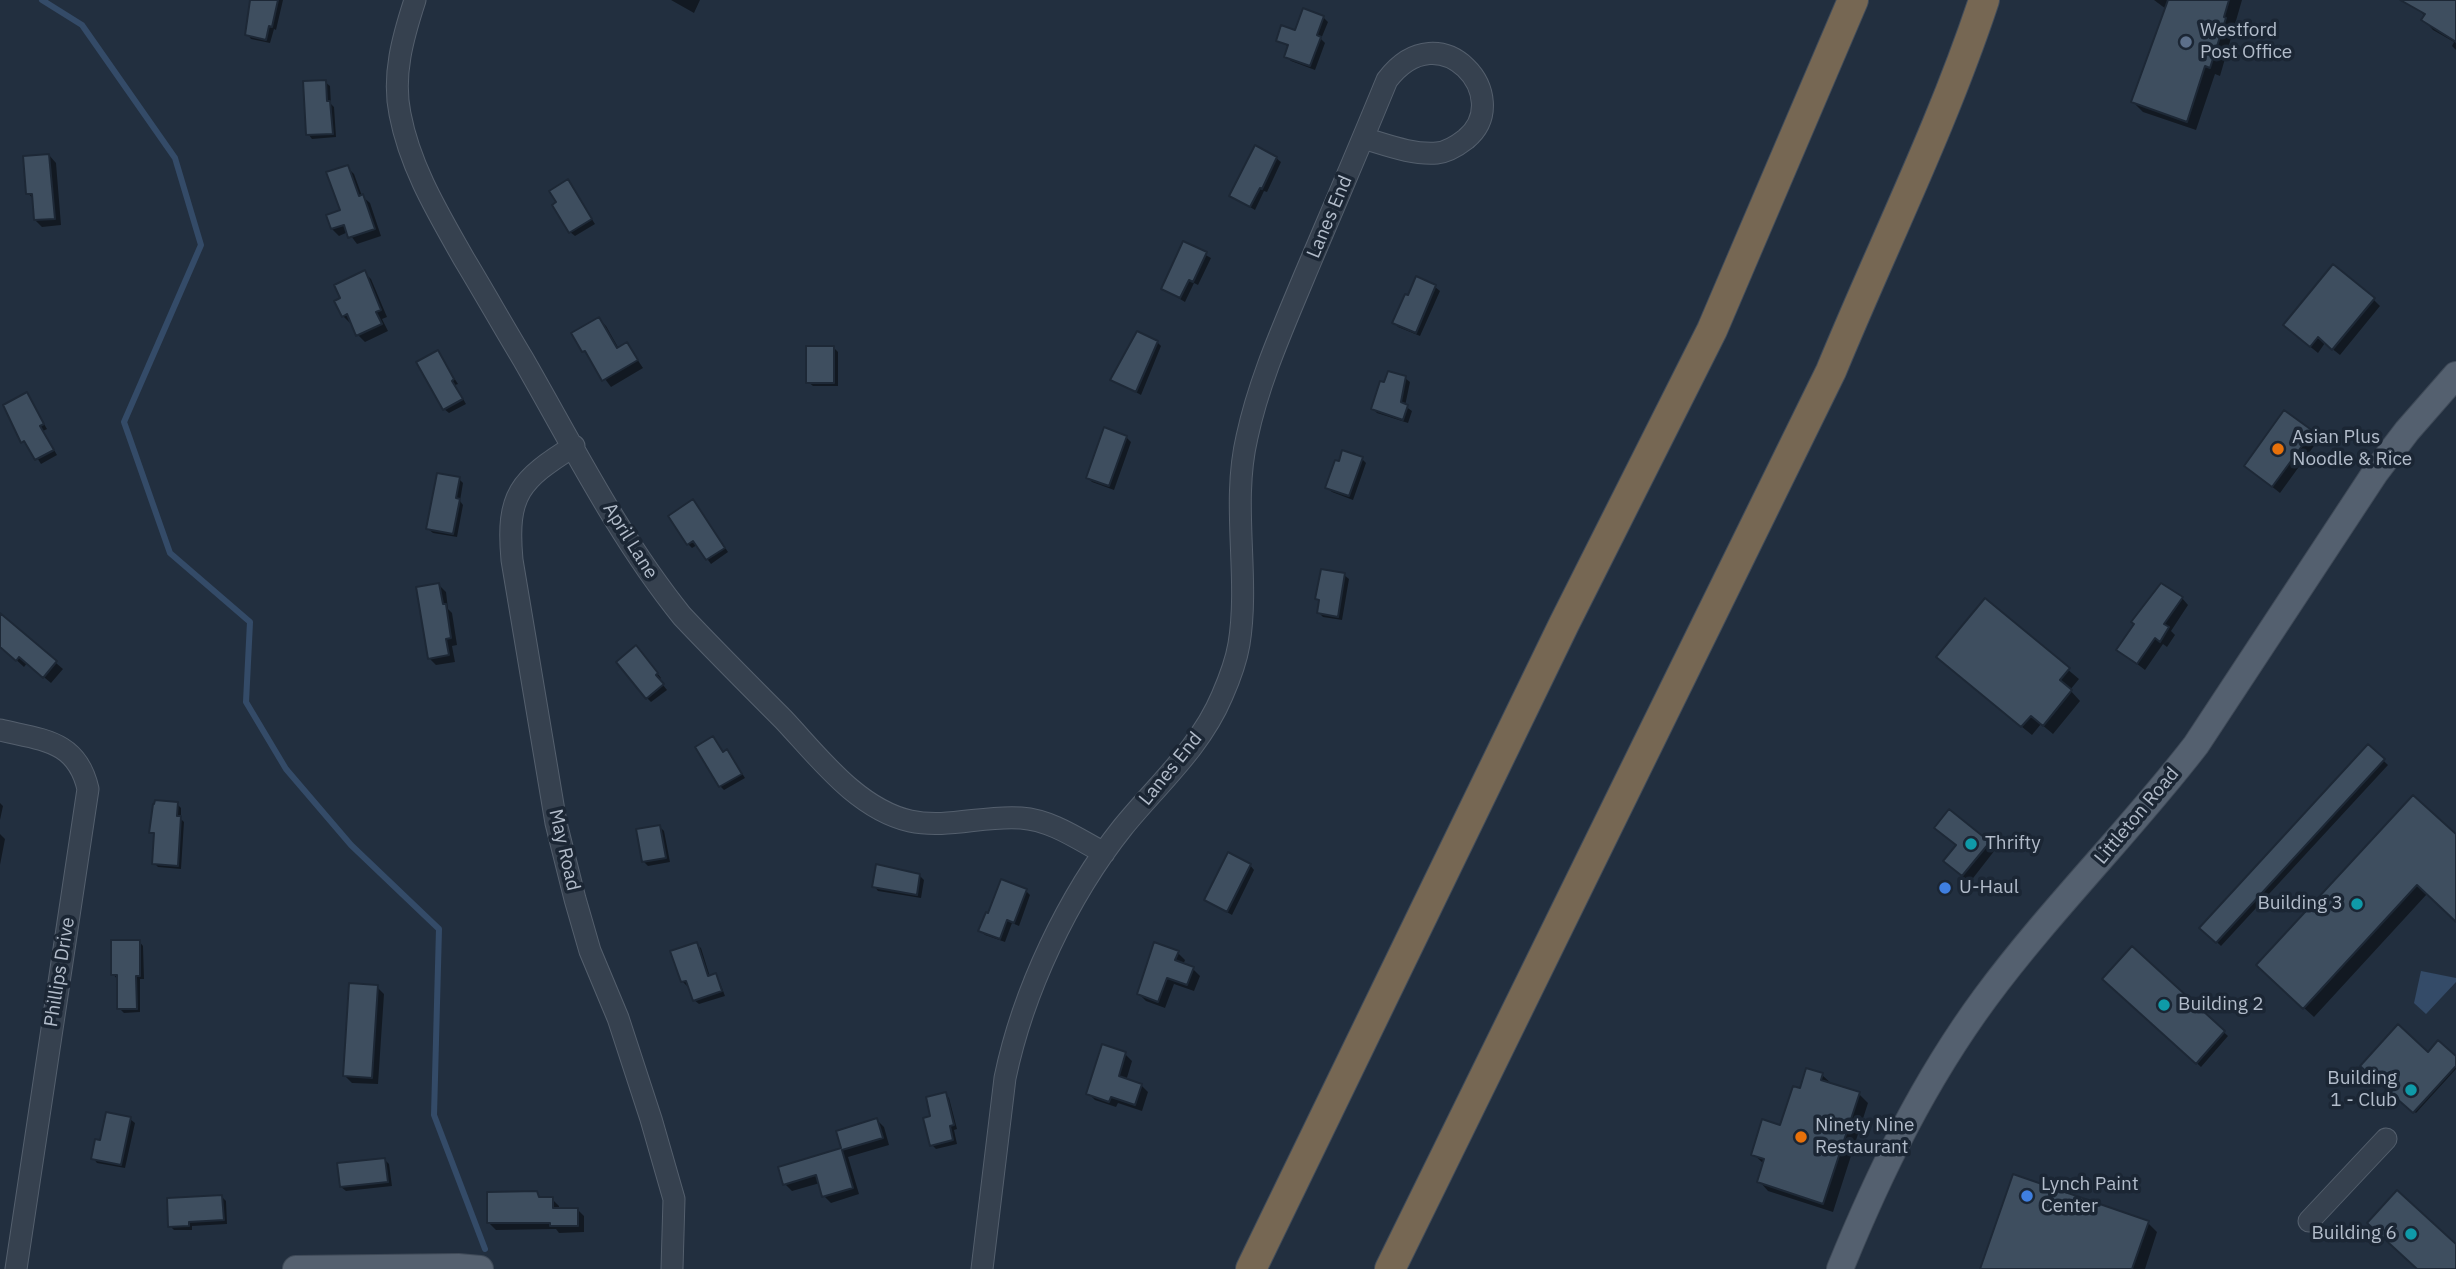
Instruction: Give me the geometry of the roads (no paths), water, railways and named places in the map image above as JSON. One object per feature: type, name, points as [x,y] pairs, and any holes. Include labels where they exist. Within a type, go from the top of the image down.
[{"type":"highway","points":[[1255,1261],[1564,624],[1712,330],[1853,0]]},
{"type":"highway","points":[[1391,1268],[1831,371],[1877,259],[1927,151],[1984,0]]},
{"type":"main road","name":"Littleton Road","points":[[1840,1269],[1896,1142],[1934,1074],[1965,1027],[2023,950],[2196,745],[2375,473],[2407,430],[2456,375]]},
{"type":"main road","points":[[296,1269],[480,1269]]},
{"type":"street","name":"April Lane","points":[[415,0],[399,59],[397,87],[399,112],[414,165],[445,226],[636,552],[682,616],[837,775],[870,803],[888,814],[926,823],[946,824],[1005,818],[1039,821],[1104,853]]},
{"type":"street","name":"Lanes End","points":[[982,1269],[1000,1106],[1011,1049],[1049,951],[1086,879],[1104,853],[1196,743],[1210,721],[1231,672],[1239,645],[1241,617],[1240,488],[1247,436],[1262,377],[1387,80],[1397,67],[1410,58],[1443,54],[1459,61],[1471,72],[1479,87],[1482,104],[1479,121],[1470,136],[1457,147],[1441,153],[1425,153],[1363,138]]},
{"type":"street","name":"May Road","points":[[574,446],[542,466],[524,483],[512,512],[512,560],[556,823],[575,899],[590,951],[618,1018],[652,1119],[674,1199],[672,1269]]},
{"type":"street","name":"Phillips Drive","points":[[0,730],[50,741],[68,751],[78,761],[88,789],[16,1269]]},
{"type":"street","points":[[2309,1221],[2386,1139]]},
{"type":"water","points":[[2421,971],[2456,978],[2456,982],[2426,1014],[2414,1003]]},
{"type":"waterway","points":[[42,0],[82,25],[175,158],[201,245],[124,422],[170,553],[250,622],[246,702],[286,769],[351,845],[439,929],[434,1115],[485,1249]]},
{"type":"place","name":"Westford Post Office","points":[[2186,42]]},
{"type":"place","name":"Asian Plus Noodle & Rice","points":[[2278,449]]},
{"type":"place","name":"Thrifty","points":[[1971,844]]},
{"type":"place","name":"U-Haul","points":[[1945,888]]},
{"type":"place","name":"Building 3","points":[[2357,904]]},
{"type":"place","name":"Building 2","points":[[2164,1005]]},
{"type":"place","name":"Building 1 - Club","points":[[2411,1090]]},
{"type":"place","name":"Ninety Nine Restaurant","points":[[1801,1137]]},
{"type":"place","name":"Lynch Paint Center","points":[[2027,1196]]},
{"type":"place","name":"Building 6","points":[[2411,1234]]}]
